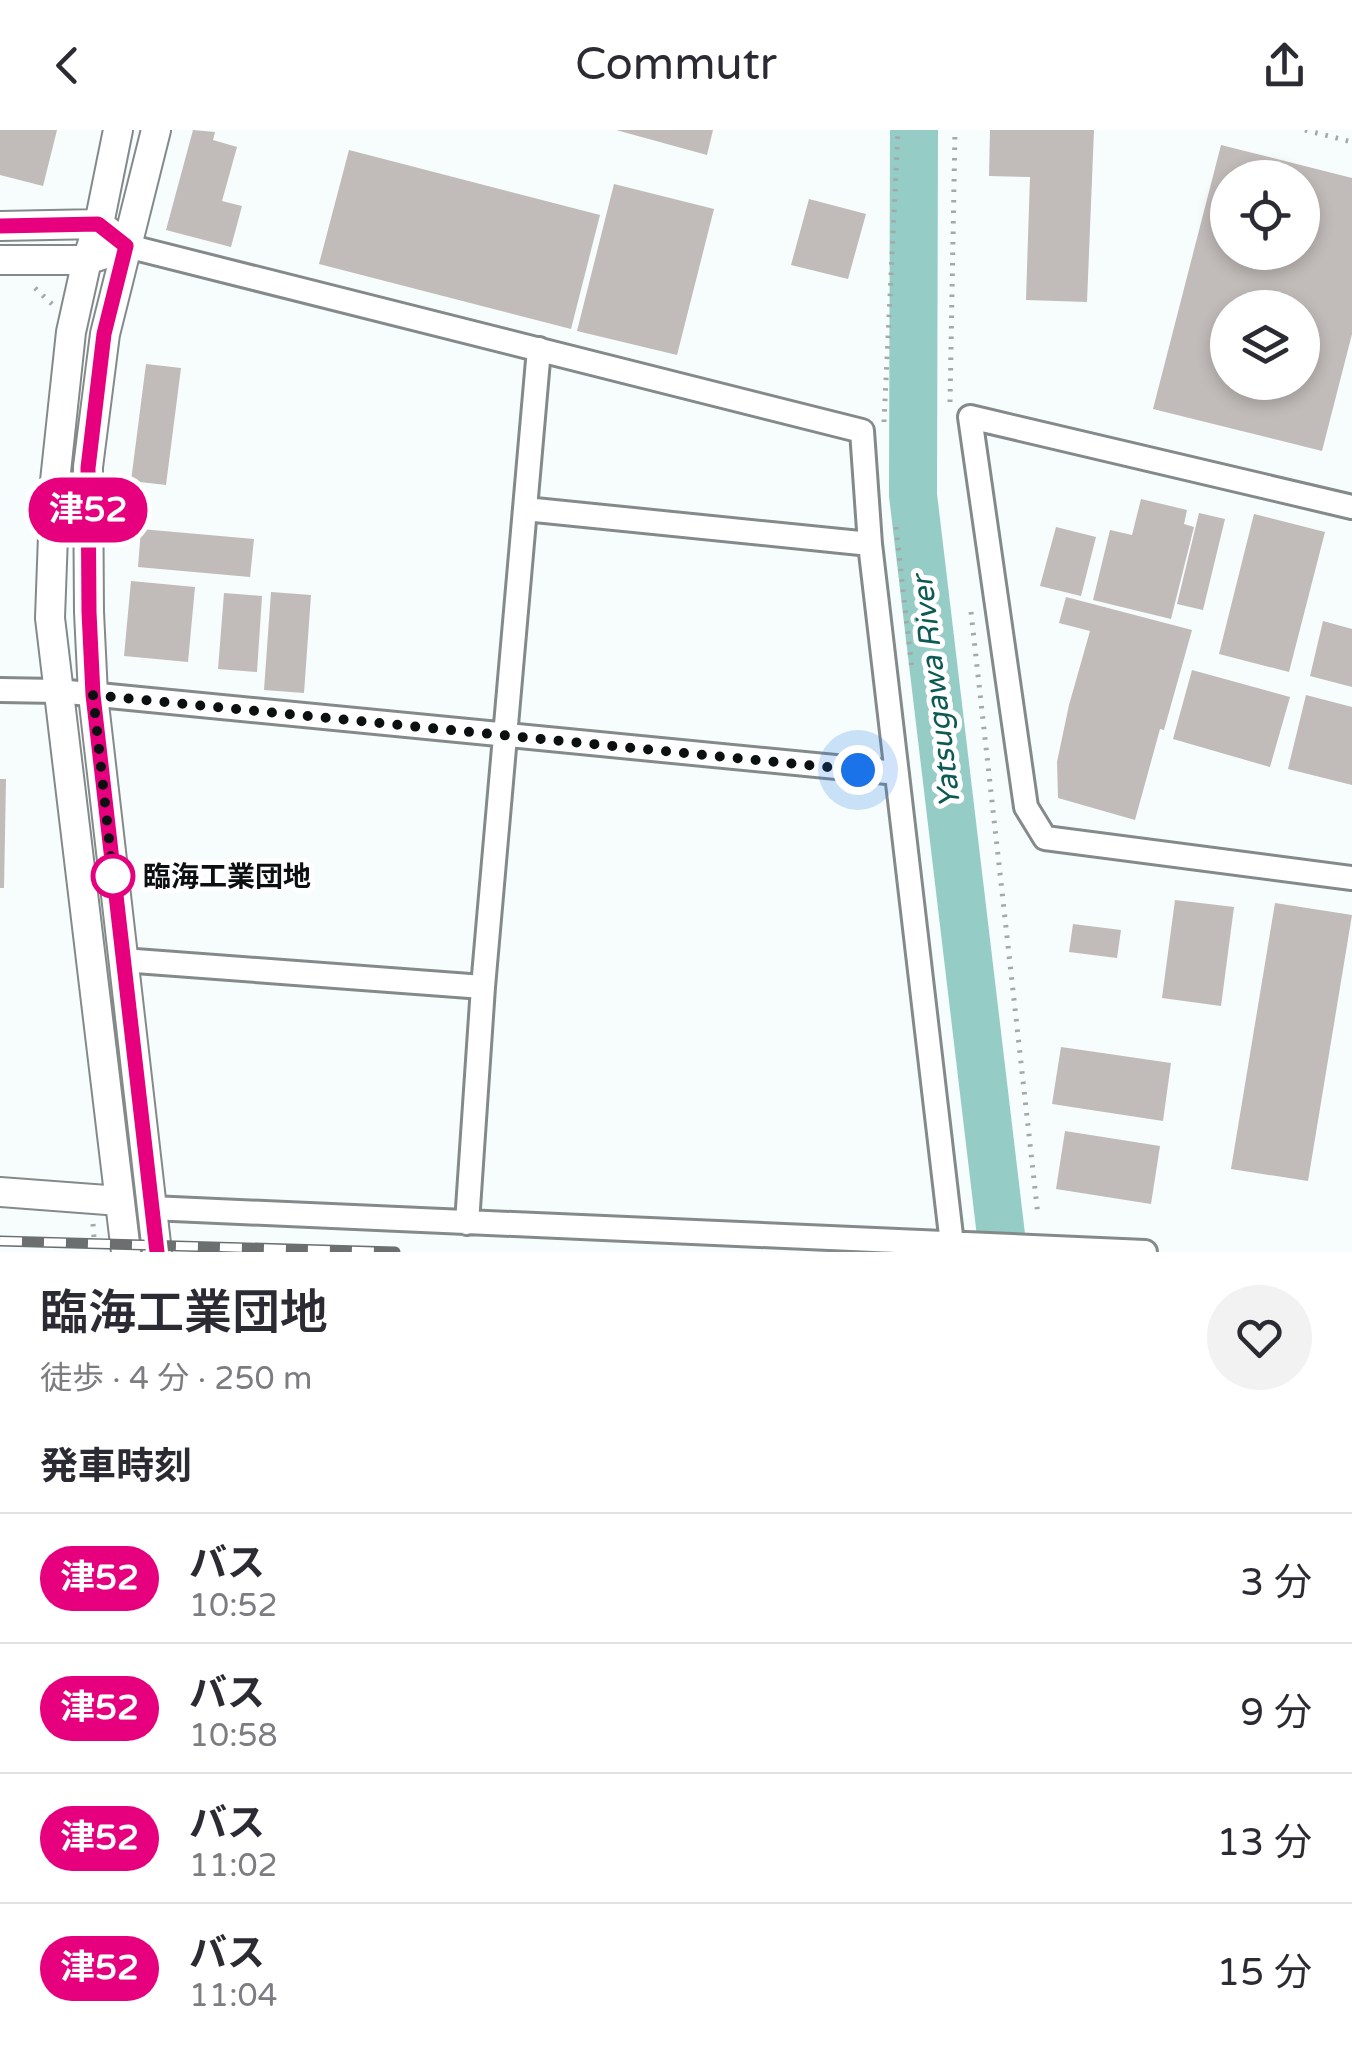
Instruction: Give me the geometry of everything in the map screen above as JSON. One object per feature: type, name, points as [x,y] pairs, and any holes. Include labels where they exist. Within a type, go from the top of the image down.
[{"type":"street","points":[[118,130],[71,332],[54,481],[50,618],[126,1252]]},
{"type":"street","points":[[156,130],[104,334],[88,468],[93,695],[157,1252]]},
{"type":"street","points":[[0,226],[98,224],[126,246],[862,430],[870,544],[952,1244]]},
{"type":"street","points":[[0,260],[87,260],[126,246]]},
{"type":"street","points":[[467,1223],[483,987],[540,348]]},
{"type":"street","points":[[1352,507],[970,418],[1026,807],[1045,838],[1352,878]]},
{"type":"street","points":[[525,509],[870,544]]},
{"type":"street","points":[[0,690],[58,691],[897,774]]},
{"type":"street","points":[[122,960],[483,987]]},
{"type":"street","points":[[0,1192],[120,1201]]},
{"type":"street","points":[[151,1208],[1145,1252]]},
{"type":"path","points":[[884,424],[898,130]]},
{"type":"path","points":[[1304,130],[1352,142]]},
{"type":"path","points":[[895,521],[913,676]]},
{"type":"building","points":[[0,130],[57,130],[43,186],[0,175]]},
{"type":"building","points":[[193,130],[215,132],[213,140],[237,147],[222,201],[242,206],[231,247],[166,230]]},
{"type":"building","points":[[616,130],[713,130],[707,155]]},
{"type":"building","points":[[990,130],[1094,130],[1087,302],[1026,300],[1030,177],[989,176]]},
{"type":"building","points":[[1221,145],[1281,160],[1217,160]]},
{"type":"building","points":[[349,150],[600,215],[571,329],[319,264]]},
{"type":"building","points":[[1320,170],[1352,178],[1352,334],[1322,451],[1153,409],[1210,188],[1210,270],[1320,270]]},
{"type":"building","points":[[614,184],[714,209],[677,355],[577,331]]},
{"type":"building","points":[[809,199],[866,214],[848,279],[791,265]]},
{"type":"building","points":[[146,364],[181,368],[166,485],[131,481]]},
{"type":"building","points":[[1141,499],[1187,510],[1184,524],[1194,527],[1171,619],[1093,600],[1110,530],[1132,535]]},
{"type":"building","points":[[1199,513],[1225,519],[1203,610],[1177,604]]},
{"type":"building","points":[[1254,514],[1325,532],[1289,672],[1219,654]]},
{"type":"building","points":[[1056,527],[1096,537],[1081,596],[1040,586]]},
{"type":"building","points":[[141,529],[254,539],[250,577],[138,567]]},
{"type":"building","points":[[131,581],[195,587],[188,662],[124,656]]},
{"type":"building","points":[[271,592],[311,595],[304,693],[264,690]]},
{"type":"building","points":[[224,593],[262,596],[257,672],[218,669]]},
{"type":"building","points":[[1066,597],[1192,630],[1135,820],[1058,798],[1057,762],[1090,631],[1059,623]]},
{"type":"building","points":[[1323,621],[1352,629],[1352,687],[1310,676]]},
{"type":"building","points":[[1192,670],[1290,697],[1270,767],[1173,739]]},
{"type":"building","points":[[1306,695],[1352,707],[1352,785],[1288,769]]},
{"type":"building","points":[[0,779],[6,779],[4,888],[0,888]]},
{"type":"building","points":[[1175,900],[1234,907],[1221,1006],[1162,998]]},
{"type":"building","points":[[1275,903],[1352,915],[1308,1181],[1231,1169]]},
{"type":"building","points":[[1073,924],[1121,930],[1117,958],[1069,952]]},
{"type":"building","points":[[1061,1047],[1171,1063],[1163,1121],[1052,1104]]},
{"type":"building","points":[[1065,1131],[1160,1146],[1151,1204],[1056,1189]]},
{"type":"waterway","name":"Yatsugawa River","points":[[914,130],[913,495],[1003,1252]]},
{"type":"railway","points":[[0,1241],[395,1252]]},
{"type":"bus line","name":"津52","points":[[0,226],[98,224],[126,246],[104,334],[88,468],[89,612],[93,695],[157,1252]]},
{"type":"place","name":"臨海工業団地","points":[[113,876]]},
{"type":"route","points":[[113,876],[114,884],[93,695],[858,770]]}]
